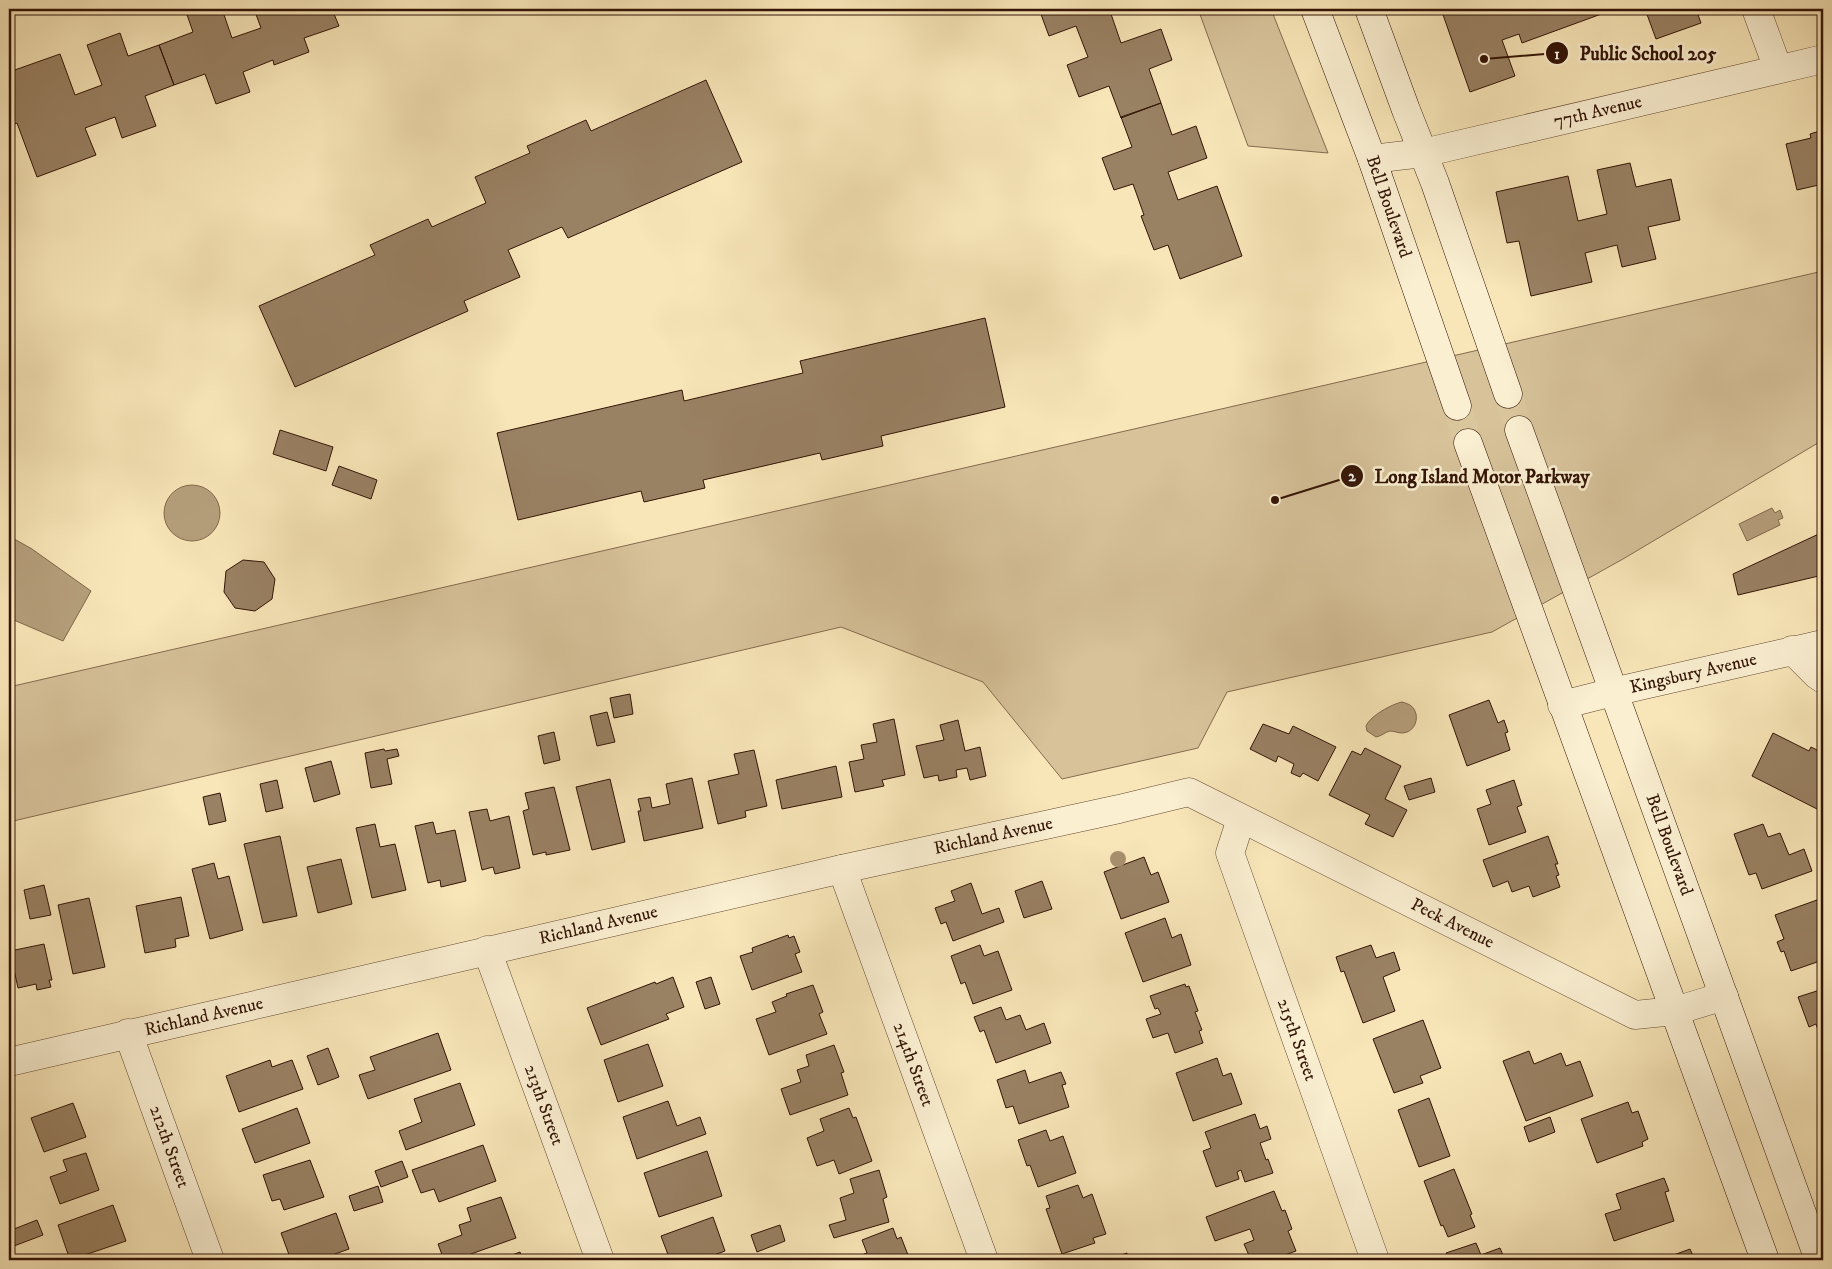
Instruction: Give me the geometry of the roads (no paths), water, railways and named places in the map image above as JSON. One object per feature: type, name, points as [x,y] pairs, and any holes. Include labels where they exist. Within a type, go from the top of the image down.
[{"type":"street","name":"Bell Boulevard","points":[[1315,9],[1372,159],[1457,406]]},
{"type":"street","points":[[1369,9],[1435,183],[1508,394]]},
{"type":"street","points":[[1756,9],[1778,69]]},
{"type":"street","name":"77th Avenue","points":[[1372,159],[1423,153],[1823,59]]},
{"type":"street","name":"Bell Boulevard","points":[[1519,430],[1819,1260]]},
{"type":"street","points":[[1468,442],[1765,1260]]},
{"type":"street","name":"Kingsbury Avenue","points":[[1562,705],[1823,644]]},
{"type":"street","points":[[1792,650],[1817,676],[1823,679]]},
{"type":"street","name":"Peck Avenue","points":[[1189,792],[1635,1015],[1675,1011],[1724,996]]},
{"type":"street","name":"Richland Avenue","points":[[9,1062],[487,950],[1189,792]]},
{"type":"street","name":"215th Street","points":[[1241,818],[1230,853],[1375,1260]]},
{"type":"street","name":"214th Street","points":[[842,869],[984,1260]]},
{"type":"street","name":"213th Street","points":[[487,950],[600,1260]]},
{"type":"street","name":"212th Street","points":[[128,1033],[210,1260]]},
{"type":"tunnel","points":[[1508,394],[1519,430]]},
{"type":"tunnel","points":[[1457,406],[1468,443]]},
{"type":"place","name":"Public School 205","points":[[1484,59]]},
{"type":"place","name":"Long Island Motor Parkway","points":[[1275,500]]}]
